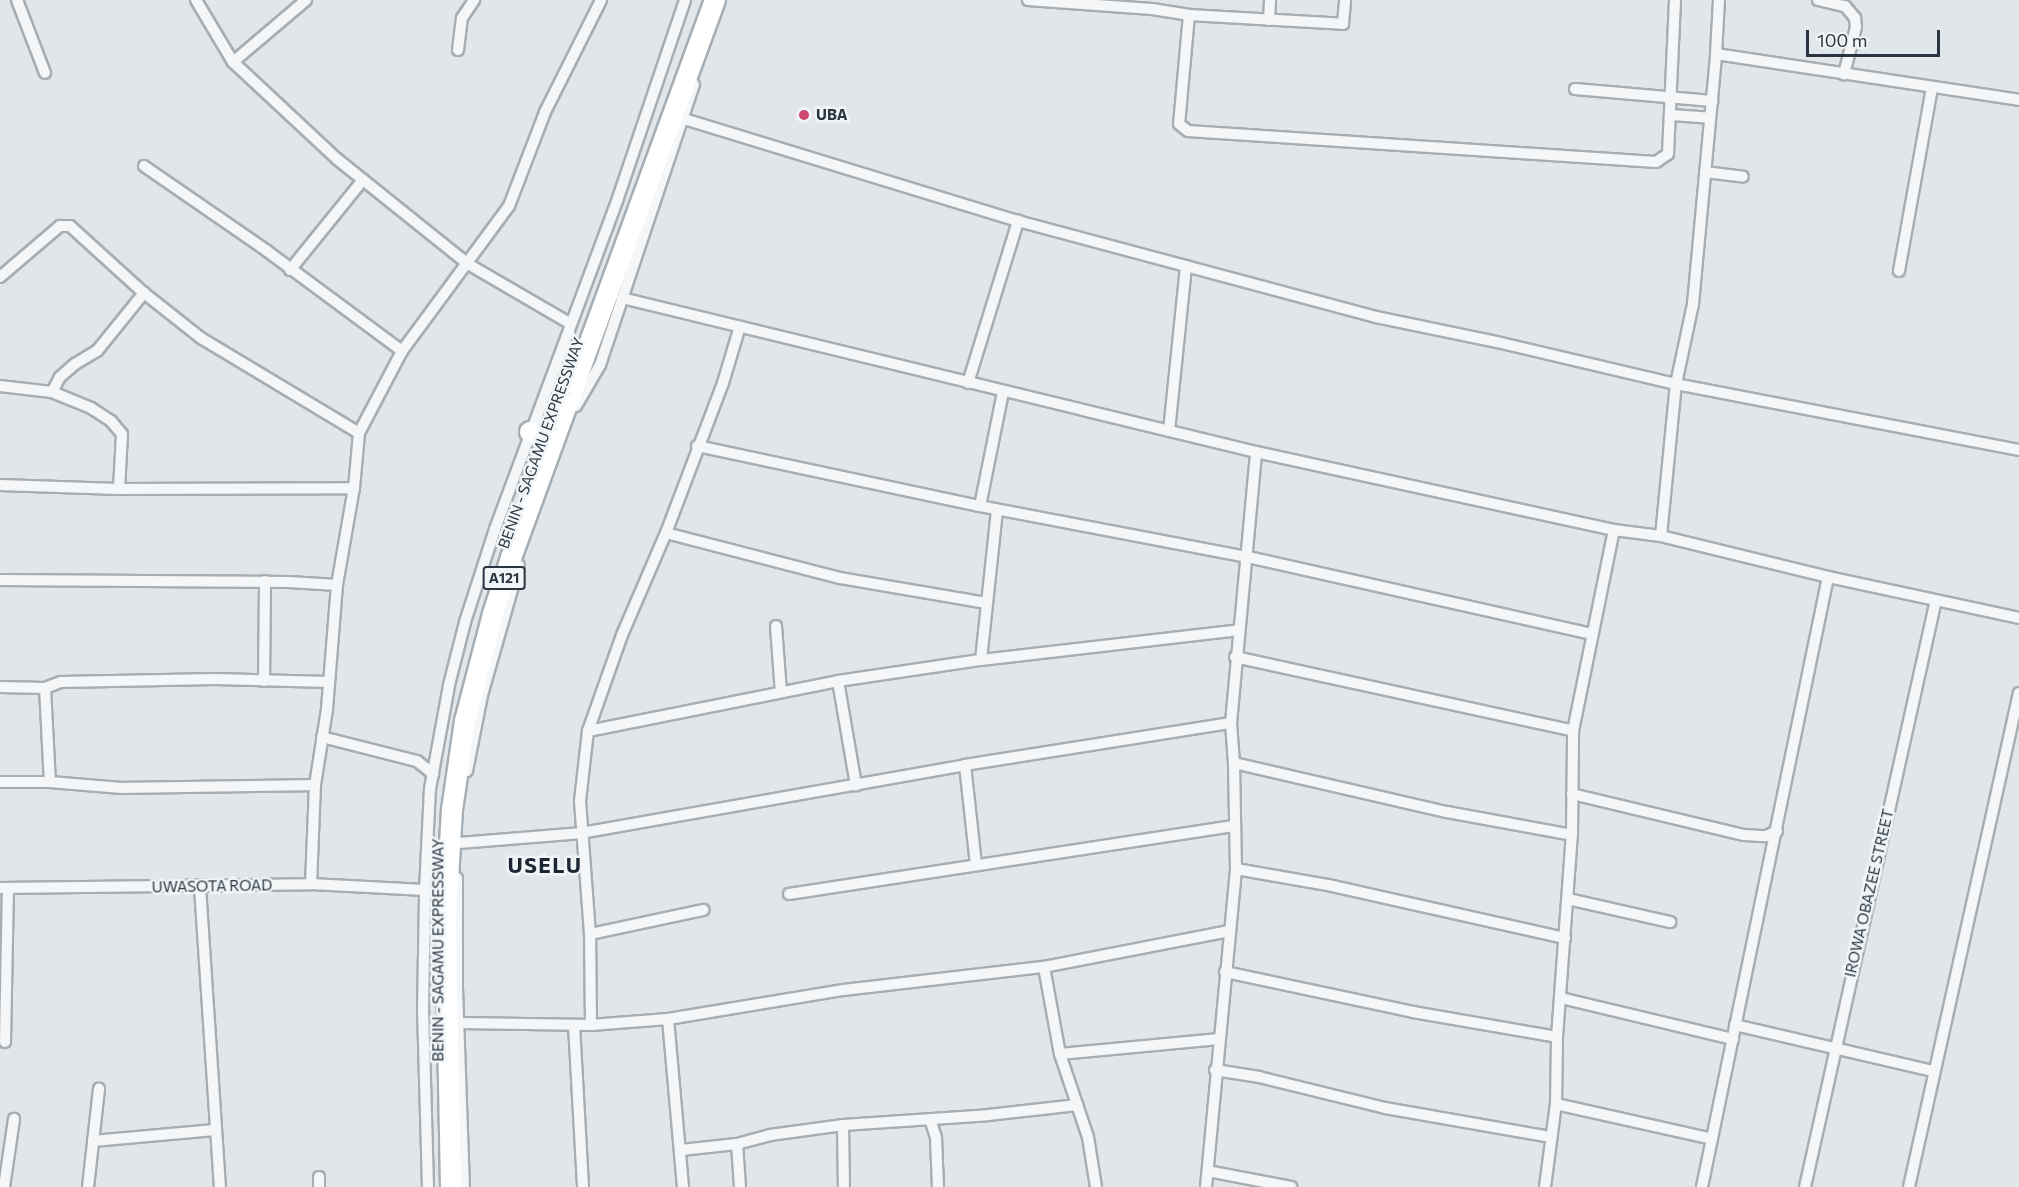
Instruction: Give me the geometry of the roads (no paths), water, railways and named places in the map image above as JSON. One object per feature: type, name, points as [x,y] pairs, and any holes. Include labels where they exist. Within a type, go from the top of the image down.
[{"type":"highway","name":"BENIN - SAGAMU EXPRESSWAY","points":[[440,1187],[435,945],[437,850],[447,769],[463,674],[537,434],[701,0]]},
{"type":"highway","name":"A121","points":[[451,1187],[446,916],[452,810],[465,721],[493,614],[514,548],[715,0]]},
{"type":"street","points":[[17,0],[45,73]]},
{"type":"street","points":[[196,0],[233,62],[337,159],[468,264],[571,324]]},
{"type":"street","points":[[233,62],[306,0]]},
{"type":"street","points":[[458,50],[462,18],[474,0]]},
{"type":"street","points":[[311,884],[315,785],[329,682],[337,585],[354,488],[359,433],[402,351],[509,206],[545,112],[601,0]]},
{"type":"street","points":[[428,1187],[423,1010],[425,890],[433,774],[449,685],[465,622],[537,434],[571,324],[632,160],[685,0]]},
{"type":"street","points":[[464,1187],[457,988],[458,843],[465,783],[482,695],[521,557],[581,394],[600,364],[684,119],[708,36],[724,0]]},
{"type":"street","points":[[1028,0],[1152,5],[1189,15],[1343,24],[1345,0]]},
{"type":"street","points":[[1269,20],[1270,0]]},
{"type":"street","points":[[1189,15],[1179,124],[1188,131],[1656,162],[1668,154],[1675,0]]},
{"type":"street","points":[[1661,536],[1676,384],[1693,304],[1719,0]]},
{"type":"street","points":[[1818,0],[1845,6],[1855,18],[1856,27],[1844,74]]},
{"type":"street","points":[[1716,54],[2019,100]]},
{"type":"street","points":[[1899,271],[1932,88]]},
{"type":"street","points":[[1575,89],[1712,101]]},
{"type":"street","points":[[1671,115],[1710,118]]},
{"type":"street","points":[[684,119],[1018,221],[1376,317],[1497,342],[1676,384],[2019,450]]},
{"type":"street","points":[[144,166],[267,251],[402,351]]},
{"type":"street","points":[[1706,172],[1743,177]]},
{"type":"street","points":[[290,270],[363,180]]},
{"type":"street","points":[[968,383],[1018,221]]},
{"type":"street","points":[[0,277],[54,230],[64,225],[76,230],[144,293],[201,338],[359,433]]},
{"type":"street","points":[[1169,431],[1186,266]]},
{"type":"street","points":[[52,392],[60,377],[75,364],[97,351],[144,293]]},
{"type":"street","points":[[622,298],[1256,452],[1614,530],[1661,536],[1828,578],[2019,618]]},
{"type":"street","points":[[591,1025],[590,934],[580,801],[588,731],[622,635],[666,533],[723,383],[740,326]]},
{"type":"street","points":[[0,386],[52,392],[91,408],[111,421],[122,434],[119,489]]},
{"type":"street","points":[[980,506],[1003,392]]},
{"type":"street","points":[[698,446],[997,510],[1248,557],[1593,634]]},
{"type":"street","points":[[1206,1187],[1215,1070],[1236,870],[1231,723],[1235,657],[1248,557],[1256,452]]},
{"type":"street","points":[[0,485],[119,489],[354,488]]},
{"type":"street","points":[[981,660],[997,510]]},
{"type":"street","points":[[1545,1187],[1556,1104],[1557,1037],[1572,835],[1573,731],[1614,530]]},
{"type":"street","points":[[666,533],[840,578],[986,603]]},
{"type":"street","points":[[1702,1187],[1828,578]]},
{"type":"street","points":[[0,580],[265,582],[337,585]]},
{"type":"street","points":[[264,681],[265,582]]},
{"type":"street","name":"IROWA OBAZEE STREET","points":[[1805,1187],[1936,600]]},
{"type":"street","points":[[776,626],[781,692]]},
{"type":"street","points":[[588,731],[838,681],[981,660],[1239,630]]},
{"type":"street","points":[[1235,657],[1573,731]]},
{"type":"street","points":[[838,681],[856,785]]},
{"type":"street","points":[[0,687],[45,688],[61,682],[329,682]]},
{"type":"street","points":[[45,688],[50,782]]},
{"type":"street","points":[[1909,1187],[2019,693]]},
{"type":"street","points":[[458,843],[581,833],[965,765],[1231,723]]},
{"type":"street","points":[[322,737],[417,760],[433,774]]},
{"type":"street","points":[[1234,762],[1447,812],[1572,835]]},
{"type":"street","points":[[965,765],[976,866]]},
{"type":"street","points":[[0,782],[50,782],[122,788],[315,785]]},
{"type":"street","points":[[1572,794],[1708,828],[1773,836]]},
{"type":"street","points":[[789,894],[1235,826]]},
{"type":"street","points":[[1236,870],[1328,885],[1565,938]]},
{"type":"street","name":"UWASOTA ROAD","points":[[4,888],[311,884],[425,890]]},
{"type":"street","points":[[200,887],[220,1187]]},
{"type":"street","points":[[4,888],[5,1042]]},
{"type":"street","points":[[1568,899],[1670,922]]},
{"type":"street","points":[[590,934],[702,910]]},
{"type":"street","points":[[460,1023],[591,1025],[668,1019],[844,990],[1044,967],[1230,930]]},
{"type":"street","points":[[1044,967],[1060,1054],[1088,1137],[1096,1187]]},
{"type":"street","points":[[1225,972],[1413,1012],[1557,1037]]},
{"type":"street","points":[[1561,998],[1733,1039]]},
{"type":"street","points":[[668,1019],[683,1187]]},
{"type":"street","points":[[574,1024],[583,1187]]},
{"type":"street","points":[[1735,1025],[1834,1050],[1933,1071]]},
{"type":"street","points":[[1060,1054],[1219,1039]]},
{"type":"street","points":[[1215,1070],[1259,1077],[1385,1108],[1551,1137]]},
{"type":"street","points":[[88,1187],[99,1089]]},
{"type":"street","points":[[1556,1104],[1712,1138]]},
{"type":"street","points":[[681,1150],[737,1144],[770,1135],[843,1125],[1077,1105]]},
{"type":"street","points":[[4,1187],[14,1119]]},
{"type":"street","points":[[930,1119],[936,1138],[938,1187]]},
{"type":"street","points":[[843,1125],[844,1187]]},
{"type":"street","points":[[93,1141],[215,1130]]},
{"type":"street","points":[[737,1144],[740,1187]]},
{"type":"street","points":[[1208,1171],[1291,1187]]},
{"type":"place","name":"UBA","points":[[804,115]]},
{"type":"district","name":"USELU","points":[[545,865]]}]
